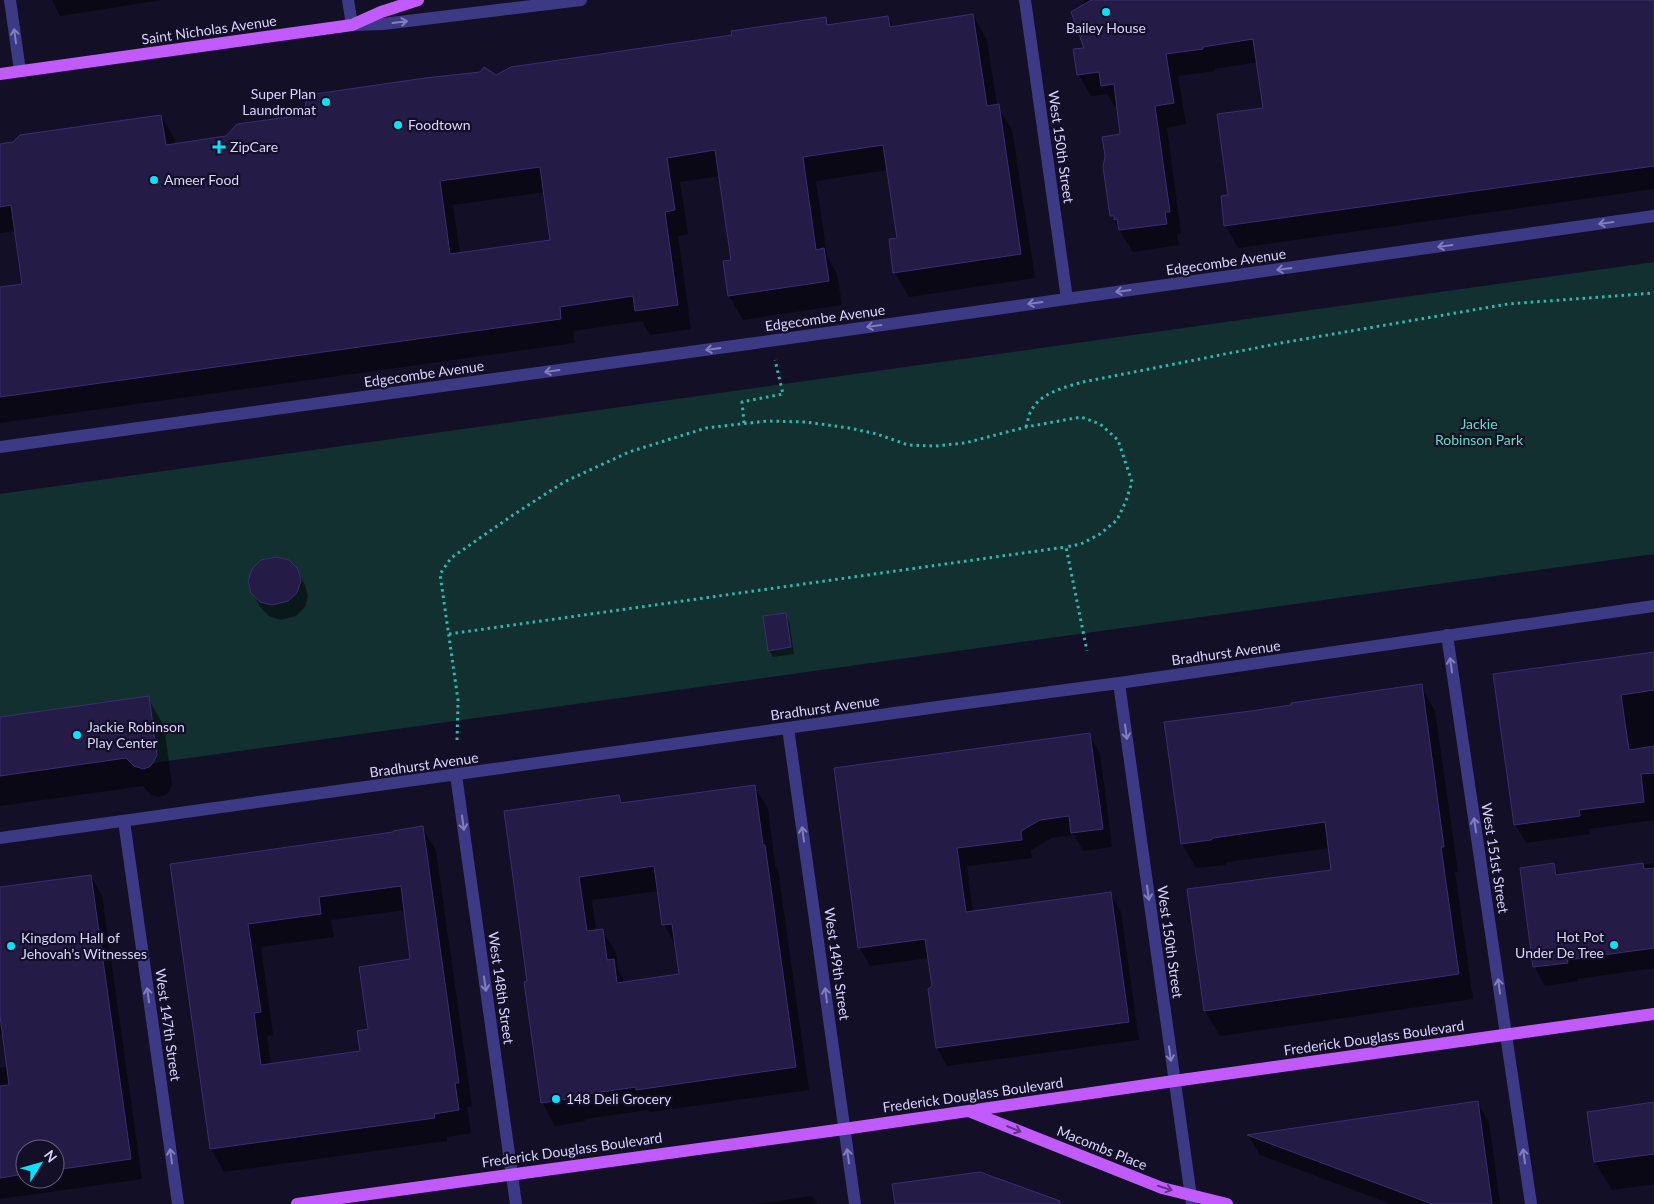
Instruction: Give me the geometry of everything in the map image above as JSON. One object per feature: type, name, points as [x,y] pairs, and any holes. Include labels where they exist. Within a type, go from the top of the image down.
[{"type":"main road","name":"Saint Nicholas Avenue","points":[[0,74],[352,25],[382,12],[418,0]]},
{"type":"main road","name":"Frederick Douglass Boulevard","points":[[297,1204],[844,1129],[1174,1080],[1654,1014]]},
{"type":"main road","name":"Macombs Place","points":[[968,1111],[1191,1200],[1227,1204]]},
{"type":"street","points":[[10,0],[20,71]]},
{"type":"street","points":[[348,0],[352,25],[383,24],[580,0]]},
{"type":"street","name":"West 150th Street","points":[[1025,0],[1067,299]]},
{"type":"street","name":"Edgecombe Avenue","points":[[0,448],[1654,216]]},
{"type":"street","name":"Bradhurst Avenue","points":[[0,838],[1119,683],[1654,606]]},
{"type":"street","name":"West 151st Street","points":[[1447,635],[1531,1204]]},
{"type":"street","name":"West 150th Street","points":[[1119,683],[1191,1200]]},
{"type":"street","name":"West 149th Street","points":[[788,728],[855,1204]]},
{"type":"street","name":"West 148th Street","points":[[456,775],[516,1204]]},
{"type":"street","name":"West 147th Street","points":[[124,821],[178,1204]]},
{"type":"path","points":[[1026,427],[1031,411],[1036,404],[1056,390],[1083,382],[1281,343],[1508,304],[1654,293]]},
{"type":"path","points":[[744,422],[742,402],[783,394],[771,341]]},
{"type":"path","points":[[449,634],[1081,544],[1100,534],[1117,520],[1132,482],[1118,440],[1100,424],[1080,417],[1026,427],[965,443],[935,446],[908,445],[877,434],[806,422],[744,422],[706,428],[629,452],[564,482],[513,514],[451,558],[440,574],[458,700],[457,740]]},
{"type":"path","points":[[1066,547],[1087,651]]},
{"type":"green space","name":"Jackie Robinson Park","points":[[1654,262],[1654,554],[153,763],[143,769],[133,766],[127,758],[0,776],[0,494]]},
{"type":"building","points":[[1091,0],[1654,0],[1654,166],[1224,226],[1221,196],[1228,195],[1217,114],[1263,108],[1253,39],[1166,54],[1174,103],[1155,106],[1170,212],[1165,212],[1167,224],[1119,230],[1117,219],[1114,220],[1114,216],[1110,216],[1103,167],[1105,156],[1102,137],[1120,134],[1114,84],[1101,86],[1099,72],[1077,75],[1073,49],[1084,48],[1071,12]]},
{"type":"building","points":[[973,14],[987,106],[999,104],[1021,254],[893,273],[889,239],[897,238],[883,145],[803,157],[816,250],[824,248],[829,281],[728,296],[723,261],[731,260],[715,150],[667,158],[675,210],[665,212],[678,305],[635,311],[633,296],[560,307],[561,319],[0,397],[0,287],[22,284],[11,205],[0,207],[0,144],[13,142],[20,135],[161,115],[166,145],[226,136],[237,124],[303,115],[307,98],[315,94],[480,72],[484,67],[496,75],[511,67],[732,35],[731,31],[826,17],[827,25],[888,16],[890,27]],"holes":[[[540,167],[550,240],[450,254],[440,181]]]},
{"type":"building","points":[[277,557],[289,560],[298,569],[301,581],[297,593],[288,601],[272,605],[260,602],[251,593],[248,581],[252,569],[261,560]]},
{"type":"building","points":[[786,613],[791,647],[768,651],[763,616]]},
{"type":"building","points":[[1654,652],[1654,690],[1621,695],[1629,750],[1654,746],[1654,773],[1641,774],[1644,802],[1579,810],[1580,816],[1514,825],[1493,674]]},
{"type":"building","points":[[1422,684],[1444,847],[1441,847],[1459,974],[1204,1011],[1187,889],[1331,870],[1325,822],[1181,844],[1164,722],[1251,711],[1291,705],[1291,703]]},
{"type":"building","name":"Jackie Robinson Play Center","points":[[149,696],[157,755],[149,767],[143,769],[134,766],[126,758],[0,776],[0,717]]},
{"type":"building","points":[[1090,733],[1103,829],[1071,833],[1069,816],[1040,820],[1021,831],[1022,840],[957,848],[966,912],[1111,892],[1129,1022],[936,1048],[928,989],[932,986],[925,939],[858,948],[834,768]]},
{"type":"building","points":[[755,785],[796,1067],[636,1090],[636,1087],[572,1096],[573,1098],[541,1103],[524,982],[527,981],[504,811],[619,795],[621,803]],"holes":[[[654,866],[662,925],[672,924],[679,974],[617,983],[614,959],[607,960],[603,929],[587,931],[579,877]]]},
{"type":"building","points":[[423,826],[459,1083],[455,1083],[459,1110],[434,1114],[435,1118],[210,1149],[170,864]],"holes":[[[401,886],[410,959],[359,967],[368,1029],[357,1031],[360,1051],[261,1065],[254,1013],[261,1012],[248,924],[321,914],[319,897]]]},
{"type":"building","points":[[1554,863],[1556,875],[1643,863],[1644,869],[1654,868],[1654,948],[1567,960],[1568,963],[1533,967],[1520,868]]},
{"type":"building","points":[[91,875],[131,1159],[65,1169],[65,1139],[15,1139],[15,1176],[0,1178],[0,1086],[9,1085],[0,1016],[0,887]]},
{"type":"building","points":[[1478,1101],[1492,1204],[1432,1204],[1247,1135]]},
{"type":"building","points":[[1654,1102],[1654,1154],[1594,1162],[1587,1112]]},
{"type":"building","points":[[980,1172],[1060,1201],[1060,1204],[895,1204],[892,1184]]},
{"type":"place","name":"Bailey House","points":[[1106,12]]},
{"type":"place","name":"Super Plan Laundromat","points":[[326,102]]},
{"type":"place","name":"Foodtown","points":[[398,125]]},
{"type":"place","name":"ZipCare","points":[[219,147]]},
{"type":"place","name":"Ameer Food","points":[[154,180]]},
{"type":"place","name":"Jackie Robinson Play Center","points":[[77,735]]},
{"type":"place","name":"Hot Pot Under De Tree","points":[[1614,945]]},
{"type":"place","name":"Kingdom Hall of Jehovah’s Witnesses","points":[[11,946]]},
{"type":"place","name":"148 Deli Grocery","points":[[556,1099]]}]
